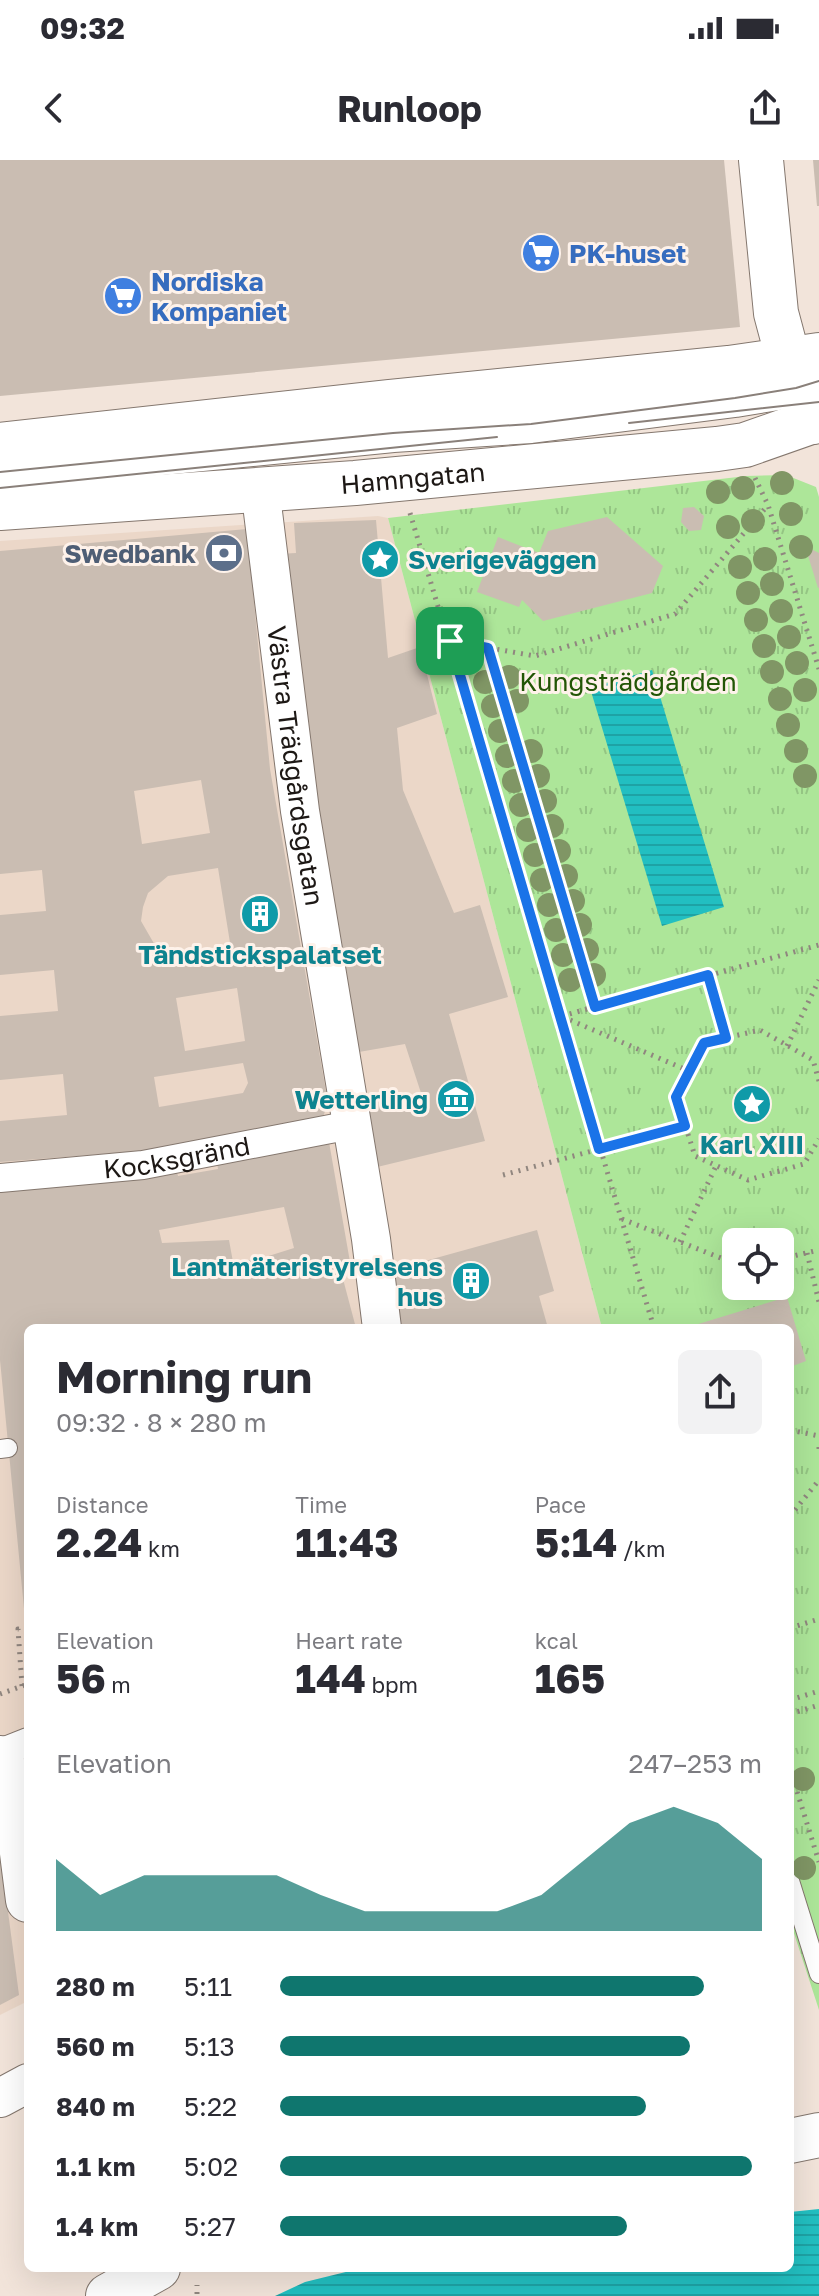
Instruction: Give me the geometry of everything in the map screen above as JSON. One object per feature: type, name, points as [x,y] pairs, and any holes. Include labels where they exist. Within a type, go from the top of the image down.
[{"type":"street","points":[[0,445],[812,394],[776,313],[761,160]]},
{"type":"street","name":"Hamngatan","points":[[0,472],[393,433],[531,424],[735,398],[812,394]]},
{"type":"street","name":"Hamngatan","points":[[0,508],[355,483],[717,449],[745,445],[812,394]]},
{"type":"street","name":"Hamngatan","points":[[0,488],[812,394]]},
{"type":"street","name":"Västra Trädgårdsgatan","points":[[260,488],[300,811],[371,1239],[382,1324]]},
{"type":"street","name":"Kocksgränd","points":[[0,1178],[143,1165],[351,1125]]},
{"type":"street","points":[[24,1744],[0,1755],[15,1798],[24,1869]]},
{"type":"street","points":[[0,2098],[24,2085]]},
{"type":"street","points":[[794,2140],[819,2135]]},
{"type":"street","points":[[108,2296],[178,2276]]},
{"type":"lane","points":[[794,1894],[819,1974]]},
{"type":"path","points":[[750,466],[768,505],[819,669]]},
{"type":"path","points":[[450,641],[535,656],[675,614],[768,505]]},
{"type":"path","points":[[410,512],[653,1324]]},
{"type":"path","points":[[488,648],[595,1007]]},
{"type":"path","points":[[562,1016],[819,945]]},
{"type":"path","points":[[708,975],[726,1038]]},
{"type":"path","points":[[787,1046],[819,980]]},
{"type":"path","points":[[562,1016],[689,1071]]},
{"type":"path","points":[[818,1141],[804,1164],[748,1180],[695,1156],[676,1097],[704,1043],[760,1030],[813,1060],[819,1081]]},
{"type":"path","points":[[503,1175],[685,1126]]},
{"type":"path","points":[[680,1242],[716,1166]]},
{"type":"path","points":[[621,1219],[722,1258]]},
{"type":"path","points":[[794,1256],[819,1250]]},
{"type":"path","points":[[807,1253],[819,1302]]},
{"type":"path","points":[[794,1431],[819,1436]]},
{"type":"path","points":[[794,1511],[819,1480]]},
{"type":"path","points":[[794,1627],[819,1619]]},
{"type":"path","points":[[24,1630],[18,1629],[24,1677]]},
{"type":"path","points":[[0,1694],[24,1685]]},
{"type":"path","points":[[794,1699],[818,1692],[819,1704],[794,1713]]},
{"type":"path","points":[[794,1782],[819,1862]]},
{"type":"path","points":[[178,2276],[197,2294]]},
{"type":"shaded area","points":[[378,516],[388,518],[601,1324],[24,1324],[24,2003],[0,2015],[0,541]]},
{"type":"green space","name":"Kungsträdgården","points":[[786,475],[816,487],[819,497],[819,2010],[794,1933],[794,1324],[601,1324],[388,518],[746,476]]},
{"type":"water","points":[[652,670],[724,907],[662,926],[590,688]]},
{"type":"water","points":[[819,2209],[819,2296],[275,2296],[305,2282],[346,2272],[794,2272],[794,2212]]},
{"type":"building","points":[[0,160],[724,160],[740,327],[0,396]]},
{"type":"building","points":[[813,160],[819,160],[819,206],[817,206]]},
{"type":"building","points":[[694,507],[704,516],[701,530],[689,531],[681,522],[683,508]]},
{"type":"building","points":[[607,517],[663,566],[652,593],[543,621],[522,600],[519,607],[477,592],[498,537],[539,553],[548,531]]},
{"type":"building","points":[[376,520],[388,658],[420,647],[437,714],[397,728],[403,790],[454,913],[480,905],[508,997],[449,1014],[485,1141],[373,1168],[362,1105],[421,1093],[405,1044],[353,1053],[278,554],[296,553],[294,523]]},
{"type":"building","points":[[247,529],[270,769],[328,1103],[323,1117],[143,1151],[0,1162],[0,1121],[67,1115],[63,1074],[0,1080],[0,1016],[58,1011],[54,970],[0,975],[0,915],[46,911],[42,870],[0,874],[0,551]],"holes":[[[201,780],[210,833],[142,844],[134,791]],[[218,868],[231,949],[181,956],[167,954],[156,947],[141,921],[143,907],[148,893],[168,876]],[[237,988],[245,1041],[185,1051],[176,998]],[[243,1063],[248,1083],[243,1093],[159,1107],[154,1077]]]},
{"type":"building","points":[[805,546],[819,553],[819,588],[818,588]]},
{"type":"building","points":[[329,1142],[350,1262],[339,1264],[355,1324],[24,1324],[24,1608],[0,1360],[0,1192],[128,1180],[176,1169],[178,1176],[218,1169],[217,1163]],"holes":[[[284,1207],[294,1248],[259,1259],[233,1262],[229,1240],[162,1243],[159,1230]]]},
{"type":"building","name":"Lantmäteristyrelsens hus","points":[[537,1230],[554,1291],[539,1296],[547,1324],[400,1324],[389,1271]]},
{"type":"building","points":[[777,1300],[788,1300],[806,1361],[794,1366],[794,1324],[698,1324]]},
{"type":"building","points":[[0,1851],[19,1995],[0,2005]]},
{"type":"tram line","points":[[0,472],[393,433],[531,424],[735,398],[819,381]]},
{"type":"tram line","points":[[629,423],[819,402]]},
{"type":"tram line","points":[[0,488],[497,437]]},
{"type":"place","name":"PK-huset","points":[[541,253]]},
{"type":"place","name":"Nordiska Kompaniet","points":[[123,296]]},
{"type":"place","name":"Swedbank","points":[[224,553]]},
{"type":"place","name":"Sverigeväggen","points":[[380,559]]},
{"type":"place","name":"Tändstickspalatset","points":[[260,914]]},
{"type":"place","name":"Wetterling","points":[[456,1099]]},
{"type":"place","name":"Karl XIII","points":[[752,1104]]},
{"type":"place","name":"Lantmäteristyrelsens hus","points":[[471,1281]]},
{"type":"route","points":[[450,641],[488,648],[595,1007],[708,975],[726,1038],[704,1043],[676,1097],[685,1126],[599,1149],[450,641]]}]
